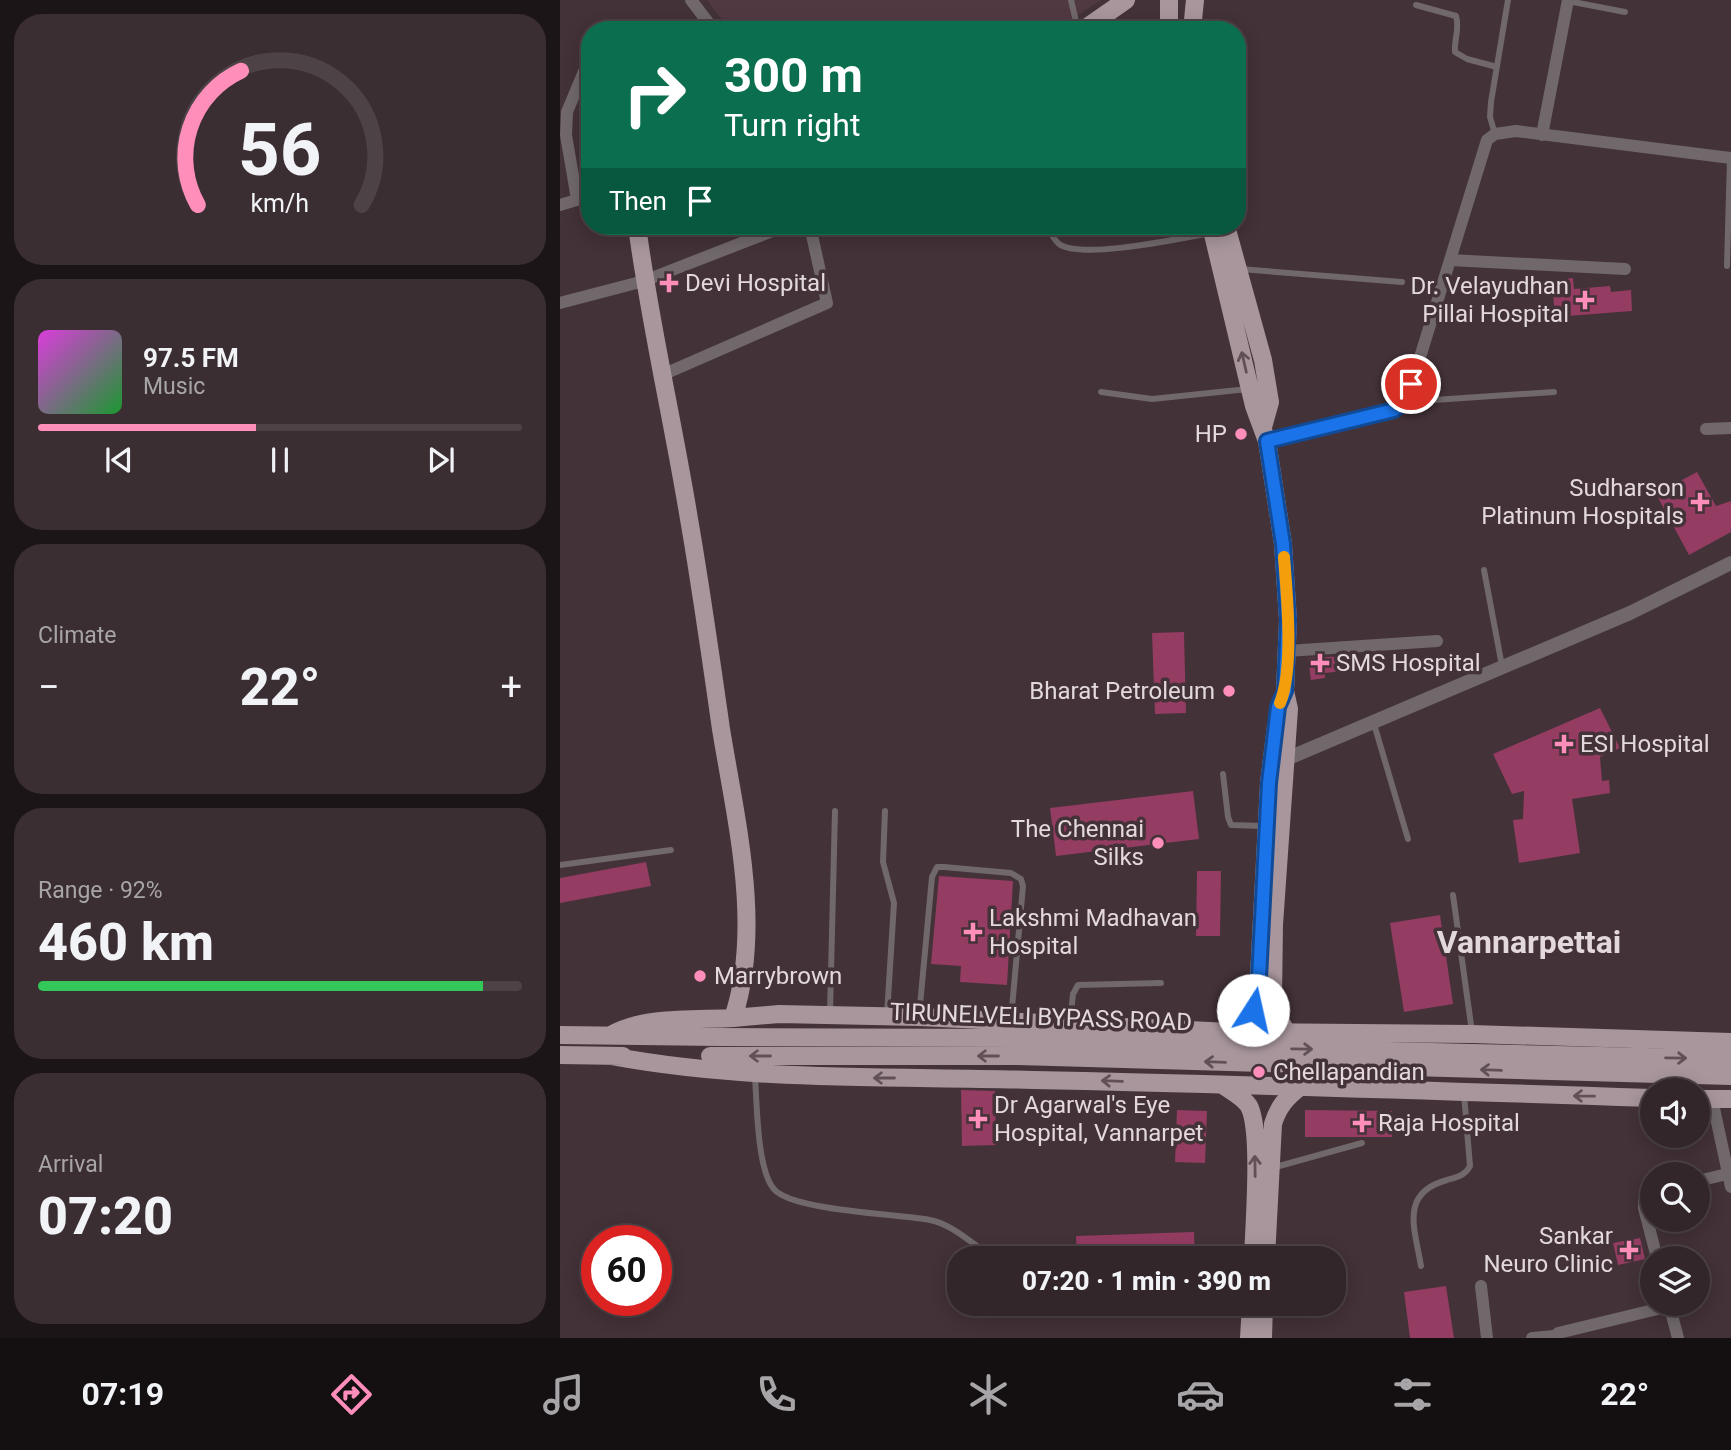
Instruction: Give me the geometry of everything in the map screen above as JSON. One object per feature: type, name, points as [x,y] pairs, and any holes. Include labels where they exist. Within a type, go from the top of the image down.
[{"type":"main road","points":[[1094,21],[1126,0]]},
{"type":"main road","points":[[1169,0],[1169,21]]},
{"type":"main road","points":[[1193,21],[1195,0]]},
{"type":"main road","points":[[638,235],[644,281],[689,518],[747,909],[745,974],[733,1018]]},
{"type":"main road","points":[[1217,235],[1254,406],[1265,434],[1283,544],[1288,620],[1285,691],[1289,709],[1274,925],[1273,996],[1276,1013],[1287,1033]]},
{"type":"main road","points":[[1220,235],[1238,269],[1263,360],[1270,402],[1265,434]]},
{"type":"main road","points":[[1230,1032],[1247,1021],[1258,995],[1266,826],[1278,707],[1285,691]]},
{"type":"main road","points":[[611,1035],[625,1027],[646,1023],[779,1014],[919,1017],[1230,1032],[1378,1032],[1731,1042]]},
{"type":"main road","points":[[1168,1029],[1147,1040],[1147,1067],[1157,1078],[1171,1084]]},
{"type":"main road","points":[[1375,1089],[1392,1080],[1394,1062],[1394,1043],[1389,1037],[1378,1032]]},
{"type":"main road","name":"TIRUNELVELI BYPASS ROAD","points":[[560,1035],[1021,1038],[1257,1048],[1731,1059]]},
{"type":"main road","name":"TIRUNELVELI BYPASS ROAD","points":[[560,1055],[1018,1056],[1731,1076]]},
{"type":"main road","points":[[611,1056],[755,1075],[1640,1098]]},
{"type":"main road","points":[[1222,1086],[1247,1103],[1254,1123],[1255,1179],[1261,1246]]},
{"type":"main road","points":[[1263,1246],[1273,1124],[1286,1098],[1300,1087]]},
{"type":"main road","points":[[1710,1099],[1731,1099]]},
{"type":"main road","points":[[1249,1338],[1253,1316]]},
{"type":"main road","points":[[1258,1316],[1263,1338]]},
{"type":"street","points":[[691,0],[707,21]]},
{"type":"street","points":[[1542,135],[1568,1]]},
{"type":"street","points":[[581,79],[567,112],[566,135],[581,190]]},
{"type":"street","points":[[1265,434],[1378,415],[1394,410],[1404,402],[1488,140],[1495,134],[1516,131],[1730,158]]},
{"type":"street","points":[[560,205],[581,198]]},
{"type":"street","points":[[560,303],[644,281],[762,235]]},
{"type":"street","points":[[662,375],[827,303],[812,235]]},
{"type":"street","points":[[1450,260],[1625,269]]},
{"type":"street","points":[[1706,429],[1731,428]]},
{"type":"street","points":[[1284,760],[1503,668],[1630,612],[1731,563]]},
{"type":"street","points":[[1287,651],[1437,641]]},
{"type":"street","points":[[1710,1116],[1731,1187]]},
{"type":"street","points":[[1710,1178],[1727,1174]]},
{"type":"street","points":[[1481,1286],[1487,1338]]},
{"type":"street","points":[[1532,1338],[1554,1337],[1640,1313]]},
{"type":"street","points":[[1672,1316],[1678,1338]]},
{"type":"lane","points":[[1071,0],[1077,21]]},
{"type":"lane","points":[[1495,134],[1490,110],[1508,0]]},
{"type":"lane","points":[[1568,1],[1625,12]]},
{"type":"lane","points":[[1416,5],[1452,13],[1458,21],[1455,52],[1467,60],[1497,67]]},
{"type":"lane","points":[[1727,266],[1730,158]]},
{"type":"lane","points":[[1054,235],[1060,244],[1073,248],[1124,247],[1182,235]]},
{"type":"lane","points":[[1238,269],[1402,282]]},
{"type":"lane","points":[[1101,392],[1152,399],[1250,389]]},
{"type":"lane","points":[[1404,402],[1554,392]]},
{"type":"lane","points":[[1484,570],[1503,668]]},
{"type":"lane","points":[[1373,722],[1408,839]]},
{"type":"lane","points":[[1223,774],[1231,825],[1266,826]]},
{"type":"lane","points":[[830,1015],[835,811]]},
{"type":"lane","points":[[885,811],[883,862],[894,911],[887,1017]]},
{"type":"lane","points":[[560,866],[671,850]]},
{"type":"lane","points":[[919,1017],[932,877],[937,867],[944,867],[1011,873],[1021,879],[1023,886],[1011,1021]]},
{"type":"lane","points":[[1453,895],[1472,1034]]},
{"type":"lane","points":[[1070,1025],[1073,993],[1078,985],[1161,983]]},
{"type":"lane","points":[[755,1075],[761,1152],[773,1188],[794,1200],[847,1210],[933,1220],[975,1246]]},
{"type":"lane","points":[[1421,1266],[1413,1215],[1415,1203],[1422,1193],[1433,1185],[1462,1176],[1470,1166],[1464,1093]]},
{"type":"lane","points":[[1270,1168],[1362,1143]]},
{"type":"shaded area","points":[[707,0],[1101,0],[1068,21],[723,21]]},
{"type":"building","points":[[1573,278],[1574,289],[1610,286],[1611,292],[1631,290],[1632,311],[1555,317],[1552,280]]},
{"type":"building","points":[[1697,472],[1716,506],[1731,501],[1731,532],[1689,555],[1656,494]]},
{"type":"building","points":[[1184,632],[1186,713],[1155,714],[1152,633]]},
{"type":"building","points":[[1350,656],[1352,670],[1325,673],[1325,678],[1311,680],[1308,658]]},
{"type":"building","points":[[1600,708],[1620,748],[1600,757],[1602,781],[1609,780],[1610,793],[1572,799],[1580,853],[1519,863],[1513,820],[1523,819],[1524,791],[1512,794],[1493,754]]},
{"type":"building","points":[[1193,791],[1199,839],[1056,856],[1050,808]]},
{"type":"building","points":[[646,862],[651,886],[560,903],[560,878]]},
{"type":"building","points":[[1197,871],[1221,871],[1220,936],[1196,936]]},
{"type":"building","points":[[939,876],[1013,881],[1007,985],[960,982],[961,966],[931,964]]},
{"type":"building","points":[[1440,915],[1453,1004],[1404,1012],[1390,923]]},
{"type":"building","points":[[961,1090],[995,1091],[996,1145],[962,1146]]},
{"type":"building","points":[[1177,1110],[1207,1111],[1205,1163],[1175,1162]]},
{"type":"building","points":[[1305,1110],[1392,1111],[1392,1137],[1305,1137]]},
{"type":"building","points":[[1194,1232],[1195,1246],[1076,1246],[1076,1236]]},
{"type":"building","points":[[1640,1238],[1640,1260],[1618,1265],[1613,1243]]},
{"type":"building","points":[[1446,1286],[1454,1338],[1410,1338],[1404,1292]]},
{"type":"slow traffic","points":[[1280,703],[1285,691],[1288,620],[1284,557]]},
{"type":"place","name":"Devi Hospital","points":[[669,283]]},
{"type":"place","name":"Dr. Velayudhan Pillai Hospital","points":[[1585,300]]},
{"type":"place","name":"HP","points":[[1241,434]]},
{"type":"place","name":"Sudharson Platinum Hospitals","points":[[1700,502]]},
{"type":"place","name":"SMS Hospital","points":[[1320,663]]},
{"type":"place","name":"Bharat Petroleum","points":[[1229,691]]},
{"type":"place","name":"ESI Hospital","points":[[1564,744]]},
{"type":"place","name":"The Chennai Silks","points":[[1158,843]]},
{"type":"place","name":"Lakshmi Madhavan Hospital","points":[[973,932]]},
{"type":"place","name":"Marrybrown","points":[[700,976]]},
{"type":"place","name":"Chellapandian","points":[[1259,1072]]},
{"type":"place","name":"Dr Agarwal's Eye Hospital, Vannarpet","points":[[978,1119]]},
{"type":"place","name":"Raja Hospital","points":[[1362,1123]]},
{"type":"place","name":"Sankar Neuro Clinic","points":[[1629,1250]]},
{"type":"district","name":"Vannarpettai","points":[[1529,942]]},
{"type":"route","points":[[1253,1010],[1258,995],[1269,783],[1278,707],[1285,691],[1288,620],[1283,544],[1267,441],[1394,410],[1404,402],[1411,384]]}]
